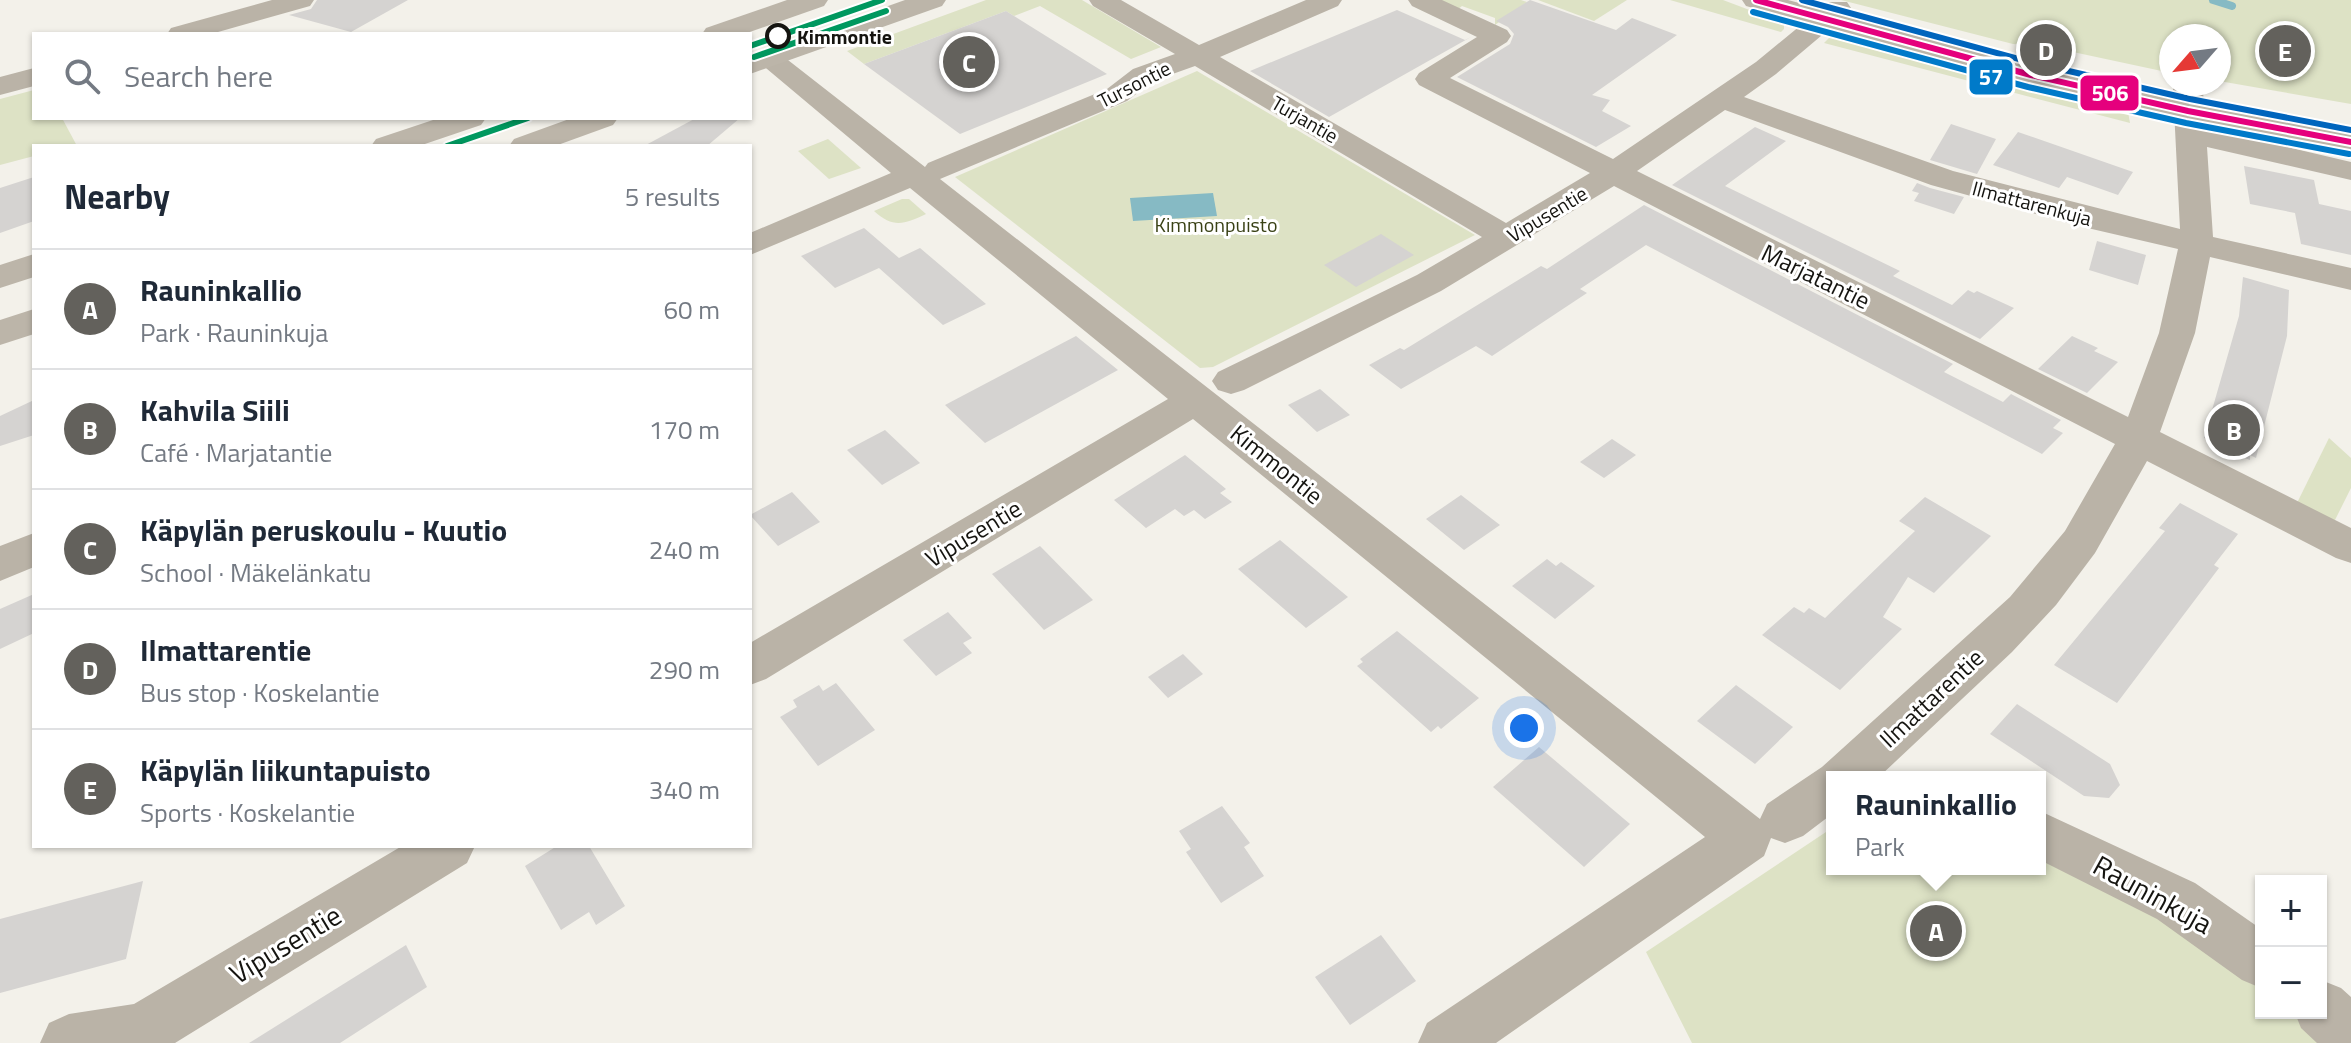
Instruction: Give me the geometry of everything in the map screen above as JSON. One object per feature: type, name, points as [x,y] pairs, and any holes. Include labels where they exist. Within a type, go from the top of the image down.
[{"type":"main road","points":[[722,32],[814,0]]},
{"type":"main road","points":[[760,62],[932,0]]},
{"type":"main road","points":[[1756,0],[1824,9],[2031,75],[2189,111],[2351,142]]},
{"type":"main road","points":[[2189,111],[2351,119]]},
{"type":"main road","points":[[393,144],[464,120]]},
{"type":"main road","points":[[530,144],[596,120]]},
{"type":"main road","points":[[0,277],[32,266]]},
{"type":"main road","points":[[0,333],[32,322]]},
{"type":"street","points":[[188,32],[301,0]]},
{"type":"street","name":"Turjantie","points":[[1102,0],[1507,237]]},
{"type":"street","name":"Tursontie","points":[[752,244],[1117,95],[1143,75],[1198,56],[1329,0]]},
{"type":"street","name":"Marjatantie","points":[[1421,0],[1497,36],[1429,79],[2351,547]]},
{"type":"street","name":"Vipusentie","points":[[1231,381],[1429,283],[1613,173],[1766,68],[1824,9]]},
{"type":"street","name":"Kimmontie","points":[[760,62],[927,172],[1196,400],[1766,830]]},
{"type":"street","points":[[0,86],[32,78]]},
{"type":"street","name":"Ilmattarenkuja","points":[[1722,99],[1942,178],[2060,211],[2351,279]]},
{"type":"street","points":[[2189,111],[2351,171]]},
{"type":"street","name":"Ilmattarentie","points":[[1861,771],[1995,640],[2054,577],[2102,507],[2137,439],[2162,380],[2196,243],[2189,111]]},
{"type":"street","name":"Vipusentie","points":[[752,665],[1196,400]]},
{"type":"street","points":[[0,564],[32,550]]},
{"type":"street","name":"Ilmattarentie","points":[[1447,1043],[1766,830],[1826,794]]},
{"type":"street","name":"Rauninkuja","points":[[2046,837],[2176,901],[2255,957]]},
{"type":"street","name":"Vipusentie","points":[[136,1039],[446,848]]},
{"type":"street","points":[[2327,1013],[2351,1035]]},
{"type":"street","points":[[69,1043],[136,1039]]},
{"type":"green space","points":[[986,0],[1082,0],[1161,47],[1131,59],[1040,6],[1014,16],[1006,11],[864,64],[847,51]]},
{"type":"green space","points":[[1434,0],[1527,2],[1495,25],[1495,18],[1462,6],[1456,11]]},
{"type":"green space","points":[[1538,0],[1627,0],[1594,21]]},
{"type":"green space","points":[[1670,0],[1723,0],[1784,23],[1784,29],[1781,32]]},
{"type":"green space","points":[[1841,0],[2351,0],[2351,104],[2231,83],[2231,24],[2159,24],[2159,70],[2045,46],[2013,44]]},
{"type":"green space","points":[[1832,35],[1945,58],[2056,89],[2128,112],[2130,123],[1824,43]]},
{"type":"green space","name":"Kimmonpuisto","points":[[1197,71],[1475,235],[1213,367],[1200,368],[955,177]]},
{"type":"green space","points":[[32,91],[32,120],[63,120],[76,144],[32,144],[32,157],[0,165],[0,99]]},
{"type":"green space","points":[[828,139],[861,168],[829,179],[798,151]]},
{"type":"green space","points":[[909,199],[926,214],[898,223],[874,211]]},
{"type":"green space","points":[[2329,438],[2351,458],[2351,488],[2335,520],[2314,515],[2297,503]]},
{"type":"green space","points":[[1826,832],[1826,875],[2046,875],[2046,850],[2255,974],[2255,1019],[2313,1019],[2340,1043],[1692,1043],[1646,952]]},
{"type":"water","points":[[1213,193],[1217,216],[1133,221],[1130,198]]},
{"type":"building","points":[[317,0],[408,0],[351,32],[289,15],[311,9]]},
{"type":"building","points":[[1530,0],[1616,30],[1632,18],[1677,35],[1592,95],[1610,100],[1602,111],[1631,126],[1596,147],[1457,77],[1510,44],[1514,34],[1496,21]]},
{"type":"building","points":[[1397,10],[1465,40],[1471,37],[1329,117],[1250,71]]},
{"type":"building","points":[[1006,11],[1107,74],[960,134],[864,64]]},
{"type":"building","points":[[692,120],[738,120],[709,144],[648,144]]},
{"type":"building","points":[[1951,124],[1996,139],[1977,174],[1930,160]]},
{"type":"building","points":[[1755,127],[1786,141],[1725,186],[1900,271],[1893,276],[1952,305],[1968,290],[2014,308],[1980,339],[1672,185]]},
{"type":"building","points":[[2018,132],[2133,172],[2118,195],[2067,177],[2059,188],[1993,165]]},
{"type":"building","points":[[2244,166],[2314,180],[2319,204],[2351,211],[2351,255],[2301,244],[2295,213],[2250,204]]},
{"type":"building","points":[[32,178],[32,222],[0,233],[0,188]]},
{"type":"building","points":[[1917,183],[1964,197],[1954,214],[1914,201],[1919,193],[1912,191]]},
{"type":"building","points":[[1644,205],[1953,364],[1944,372],[2003,402],[2011,394],[2061,420],[2053,428],[2063,433],[2042,454],[1646,245],[1580,289],[1587,293],[1492,356],[1476,346],[1401,389],[1369,365],[1400,348],[1404,350],[1541,266],[1547,269]]},
{"type":"building","points":[[864,228],[899,258],[920,248],[986,304],[943,325],[879,268],[835,288],[801,256]]},
{"type":"building","points":[[1381,234],[1414,255],[1356,287],[1324,265]]},
{"type":"building","points":[[2097,241],[2146,255],[2138,285],[2089,270]]},
{"type":"building","points":[[2243,277],[2289,290],[2287,336],[2256,458],[2250,455],[2250,460],[2212,446],[2214,442],[2204,438],[2239,316]]},
{"type":"building","points":[[1076,336],[1118,370],[985,443],[945,405]]},
{"type":"building","points":[[2072,336],[2118,362],[2087,393],[2038,369]]},
{"type":"building","points":[[1320,389],[1350,415],[1317,432],[1288,405]]},
{"type":"building","points":[[32,401],[32,436],[0,446],[0,416]]},
{"type":"building","points":[[885,430],[920,463],[882,485],[847,450]]},
{"type":"building","points":[[1612,439],[1636,455],[1604,478],[1580,462]]},
{"type":"building","points":[[1185,455],[1226,489],[1220,493],[1232,502],[1205,519],[1194,510],[1184,516],[1175,509],[1146,528],[1114,500]]},
{"type":"building","points":[[792,492],[820,522],[778,546],[752,514]]},
{"type":"building","points":[[1461,495],[1500,525],[1464,550],[1426,519]]},
{"type":"building","points":[[1925,497],[1991,536],[1934,593],[1908,577],[1883,617],[1902,629],[1840,690],[1762,635],[1794,607],[1804,613],[1809,608],[1825,618],[1915,531],[1899,521]]},
{"type":"building","points":[[2180,503],[2238,534],[2214,565],[2219,568],[2117,703],[2054,665],[2165,531],[2159,528]]},
{"type":"building","points":[[1280,540],[1348,597],[1306,628],[1238,569]]},
{"type":"building","points":[[1040,546],[1093,600],[1044,630],[992,574]]},
{"type":"building","points":[[1547,559],[1556,566],[1561,562],[1595,586],[1555,619],[1512,586]]},
{"type":"building","points":[[32,595],[32,634],[0,649],[0,609]]},
{"type":"building","points":[[948,612],[972,638],[963,643],[972,653],[936,676],[903,640]]},
{"type":"building","points":[[1397,631],[1479,698],[1441,729],[1438,726],[1431,732],[1357,666],[1363,662],[1360,659]]},
{"type":"building","points":[[1183,654],[1203,674],[1168,698],[1148,677]]},
{"type":"building","points":[[836,683],[875,730],[818,766],[780,717],[797,707],[793,700],[819,685],[823,691]]},
{"type":"building","points":[[1736,685],[1793,727],[1755,764],[1697,721]]},
{"type":"building","points":[[2017,704],[2110,764],[2120,785],[2109,798],[2084,796],[1990,734]]},
{"type":"building","points":[[1539,747],[1630,824],[1584,867],[1493,787]]},
{"type":"building","points":[[1222,806],[1250,843],[1244,847],[1264,876],[1221,903],[1186,852],[1191,849],[1179,831]]},
{"type":"building","points":[[554,848],[590,848],[625,906],[596,925],[589,912],[561,930],[525,866]]},
{"type":"building","points":[[143,881],[126,959],[0,993],[0,919]]},
{"type":"building","points":[[1381,935],[1416,981],[1350,1025],[1315,977]]},
{"type":"building","points":[[406,945],[427,987],[340,1043],[249,1043]]},
{"type":"waterway","points":[[2213,0],[2232,6]]},
{"type":"transit line","points":[[752,45],[882,0]]},
{"type":"transit line","name":"506","points":[[1756,0],[2031,75],[2188,111],[2351,142]]},
{"type":"transit line","points":[[1802,0],[2034,63],[2190,99],[2351,130]]},
{"type":"transit line","points":[[754,57],[886,11]]},
{"type":"transit line","name":"57","points":[[1753,12],[2028,87],[2186,123],[2349,154]]},
{"type":"transit line","points":[[453,144],[522,120]]},
{"type":"place","name":"Kimmontie","points":[[778,36]]},
{"type":"place","name":"Ilmattarentie","points":[[2046,50]]},
{"type":"place","name":"Käpylän liikuntapuisto","points":[[2285,51]]},
{"type":"place","name":"Käpylän peruskoulu - Kuutio","points":[[969,62]]},
{"type":"place","name":"Kahvila Siili","points":[[2234,430]]},
{"type":"place","name":"Rauninkallio","points":[[1936,931]]}]
